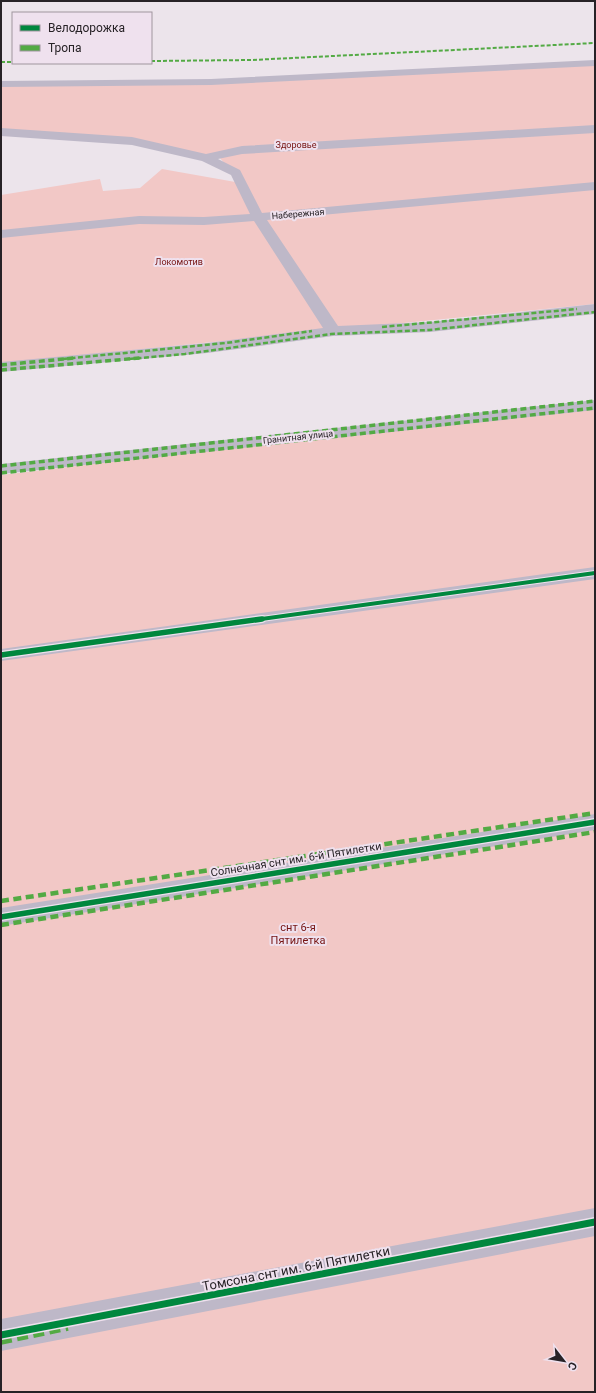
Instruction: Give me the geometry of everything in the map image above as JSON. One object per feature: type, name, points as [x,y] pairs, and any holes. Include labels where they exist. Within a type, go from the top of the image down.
[{"type":"street","points":[[1,84],[211,82],[595,63]]},
{"type":"street","points":[[206,158],[242,150],[463,138],[595,128]]},
{"type":"street","points":[[1,132],[132,141],[206,158],[236,173],[258,217],[333,331]]},
{"type":"street","name":"Набережная","points":[[1,234],[139,220],[204,221],[258,217],[595,186]]},
{"type":"street","points":[[1,367],[207,348],[333,331],[430,327],[595,309]]},
{"type":"street","name":"Гранитная улица","points":[[1,469],[595,405]]},
{"type":"street","points":[[1,655],[595,573]]},
{"type":"street","name":"Солнечная снт им. 6-й Пятилетки","points":[[1,917],[595,822]]},
{"type":"street","name":"Томсона снт им. 6-й Пятилетки","points":[[1,1335],[595,1222]]},
{"type":"green space","points":[[595,61],[595,304],[1,363],[1,195],[100,179],[103,191],[140,188],[162,169],[241,183],[220,158],[106,136],[1,136],[1,86],[112,85]]},
{"type":"green space","name":"снт 6-я Пятилетка","points":[[595,404],[595,1392],[1,1392],[1,475]]},
{"type":"marked path","points":[[152,61],[252,60],[595,43]]},
{"type":"marked path","points":[[1,62],[12,62]]},
{"type":"marked path","points":[[382,327],[577,309]]},
{"type":"marked path","points":[[1,370],[185,354],[331,334],[429,330],[595,312]]},
{"type":"marked path","points":[[1,365],[226,343],[312,331]]},
{"type":"marked path","points":[[1,466],[595,401]]},
{"type":"marked path","points":[[1,473],[595,408]]},
{"type":"marked path","points":[[1,901],[595,813]]},
{"type":"marked path","points":[[1,925],[595,832]]},
{"type":"marked path","points":[[1,1342],[68,1328]]},
{"type":"cycle path","points":[[1,655],[595,573]]},
{"type":"cycle path","points":[[1,917],[595,822]]},
{"type":"cycle path","points":[[1,1335],[595,1222]]},
{"type":"park label","name":"Здоровье","points":[[296,145]]},
{"type":"park label","name":"Локомотив","points":[[179,262]]}]
